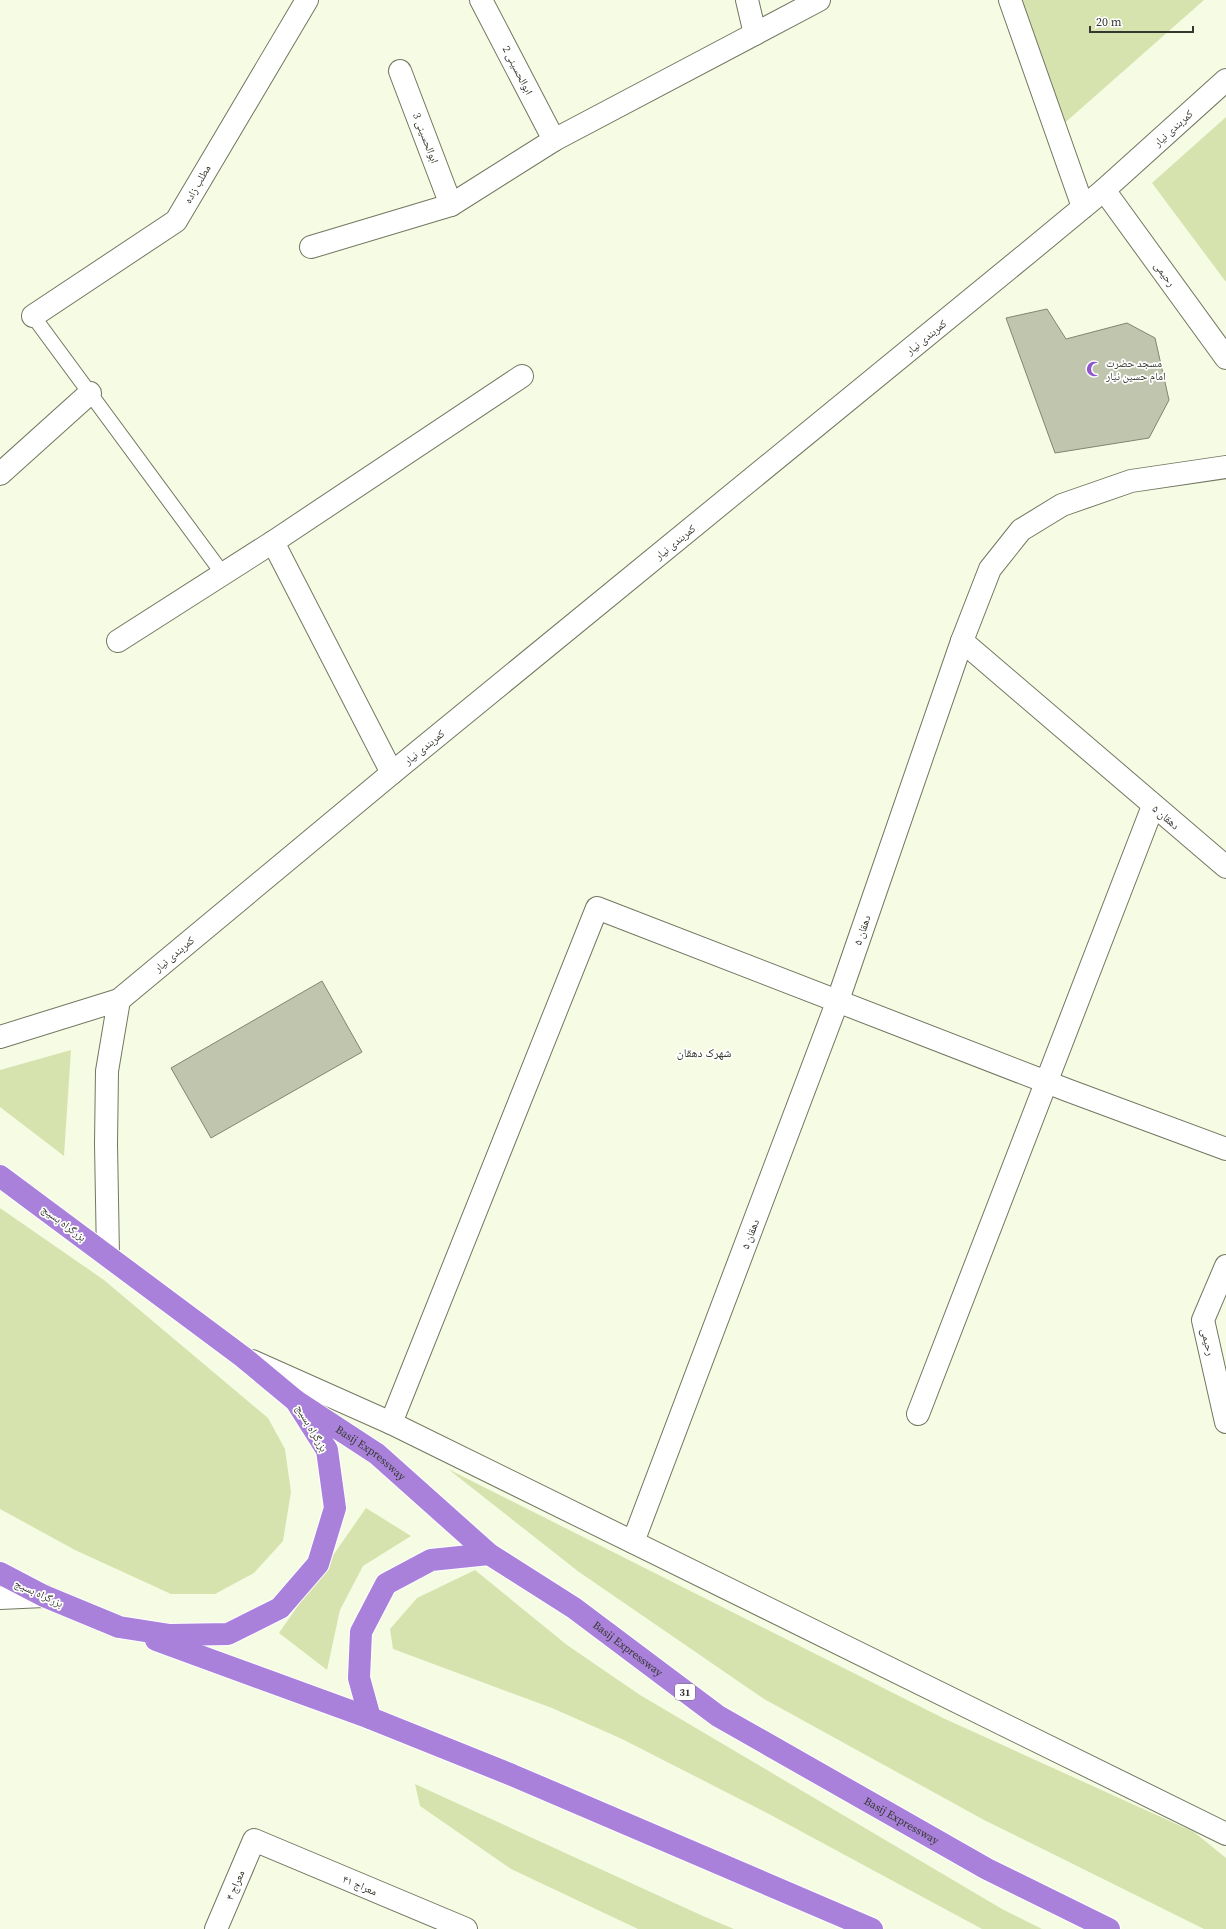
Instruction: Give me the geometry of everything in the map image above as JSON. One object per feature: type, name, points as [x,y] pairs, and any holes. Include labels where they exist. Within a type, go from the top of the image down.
[{"type":"highway","name":"بزرگراه بسیج","points":[[0,1176],[243,1357],[296,1401],[327,1450],[334,1508],[318,1564],[280,1608],[228,1634],[170,1635],[119,1627],[44,1596],[0,1573]]},
{"type":"highway","name":"Basij Expressway","points":[[296,1401],[377,1454],[489,1554],[574,1608],[718,1716],[987,1869],[1110,1929]]},
{"type":"highway","points":[[370,1718],[359,1678],[361,1632],[386,1584],[431,1560],[489,1554]]},
{"type":"highway","points":[[119,1627],[370,1718],[512,1775],[872,1929]]},
{"type":"street","name":"مطلب زاده","points":[[33,316],[176,221],[307,0]]},
{"type":"street","name":"ابوالحسینی 2","points":[[481,0],[554,140]]},
{"type":"street","points":[[747,0],[755,34]]},
{"type":"street","points":[[311,247],[451,205],[554,140],[819,0]]},
{"type":"street","points":[[1010,0],[1082,208]]},
{"type":"street","name":"ابوالحسینی 3","points":[[400,71],[451,205]]},
{"type":"street","name":"کمربندی نیار","points":[[119,1000],[392,773],[1104,190],[1226,80]]},
{"type":"street","name":"رحیمی","points":[[1104,190],[1226,358]]},
{"type":"street","points":[[118,641],[273,542],[522,376]]},
{"type":"street","points":[[0,474],[90,393]]},
{"type":"street","points":[[962,641],[990,569],[1021,530],[1062,505],[1131,481],[1226,467]]},
{"type":"street","points":[[273,542],[392,773]]},
{"type":"street","name":"دهقان ۵","points":[[633,1542],[838,1000],[962,641],[1226,867]]},
{"type":"street","points":[[918,1414],[1153,806]]},
{"type":"street","points":[[391,1424],[597,908],[1226,1149]]},
{"type":"street","points":[[0,1037],[119,1000],[107,1071],[106,1144],[108,1256]]},
{"type":"street","name":"رحیمی","points":[[1226,1266],[1218,1303],[1203,1320],[1226,1422]]},
{"type":"street","points":[[243,1357],[391,1424],[1226,1834]]},
{"type":"street","points":[[0,1598],[44,1596]]},
{"type":"street","name":"معراج ۴","points":[[216,1929],[254,1840]]},
{"type":"street","name":"معراج ۴۱","points":[[254,1840],[466,1929]]},
{"type":"lane","points":[[33,316],[223,574]]},
{"type":"green space","points":[[1017,0],[1204,0],[1051,135]]},
{"type":"green space","points":[[1226,117],[1226,282],[1152,183]]},
{"type":"green space","points":[[71,1050],[64,1156],[0,1107],[0,1070]]},
{"type":"green space","points":[[0,1208],[104,1280],[268,1418],[285,1449],[291,1492],[283,1541],[254,1573],[215,1594],[171,1594],[75,1550],[0,1509]]},
{"type":"green space","points":[[448,1469],[943,1718],[1194,1832],[1226,1858],[1226,1929],[1204,1929],[984,1820],[764,1699],[579,1572]]},
{"type":"green space","points":[[366,1508],[411,1536],[363,1566],[340,1610],[327,1670],[279,1633]]},
{"type":"green space","points":[[475,1570],[567,1645],[640,1695],[1002,1909],[1042,1929],[982,1929],[767,1813],[622,1739],[552,1708],[393,1649],[390,1629],[417,1598]]},
{"type":"green space","points":[[415,1784],[734,1929],[638,1929],[511,1869],[420,1806]]},
{"type":"building","name":"مسجد حضرت امام حسین نیار","points":[[1047,309],[1066,339],[1127,323],[1155,338],[1169,400],[1149,438],[1055,453],[1006,318]]},
{"type":"building","points":[[322,981],[362,1052],[211,1138],[171,1068]]},
{"type":"place","name":"مسجد حضرت امام حسین نیار","points":[[1094,369]]},
{"type":"district","name":"شهرک دهقان","points":[[704,1053]]}]
